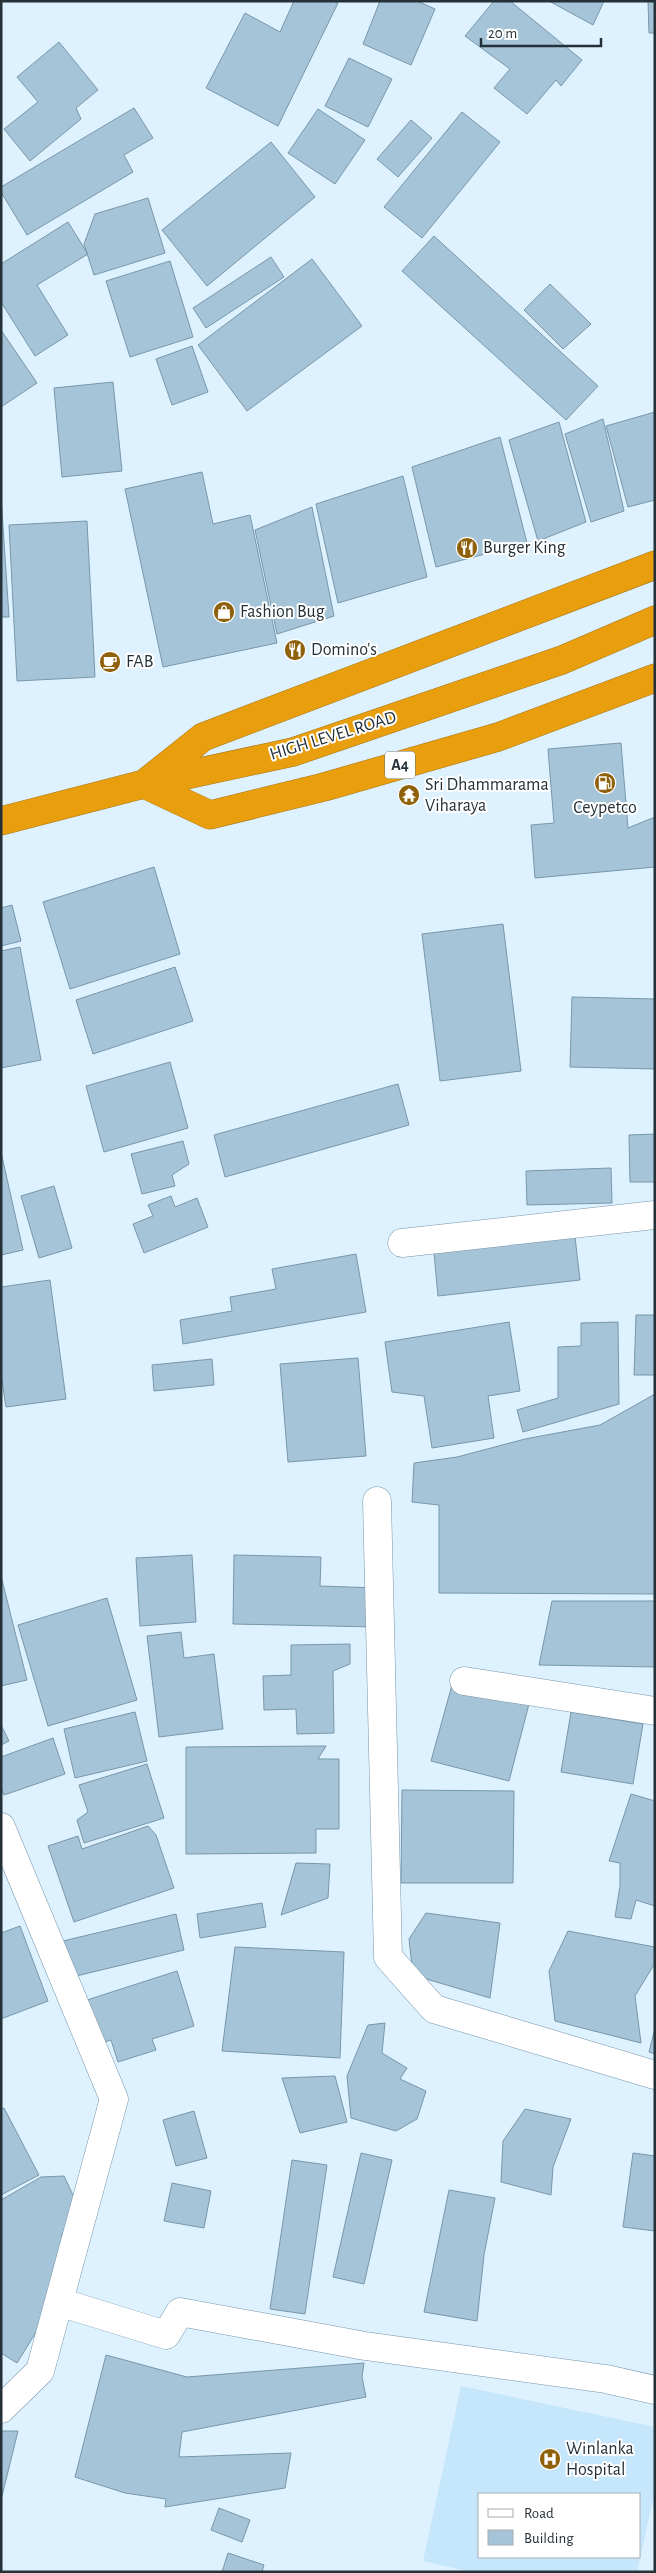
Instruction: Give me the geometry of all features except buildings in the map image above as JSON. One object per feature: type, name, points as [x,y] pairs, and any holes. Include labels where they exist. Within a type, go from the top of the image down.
[{"type":"highway","points":[[144,784],[203,737],[655,565]]},
{"type":"highway","name":"HIGH LEVEL ROAD","points":[[1,820],[144,784],[293,752],[562,660],[655,620]]},
{"type":"highway","name":"A4","points":[[144,784],[210,815],[324,788],[498,737],[655,678]]},
{"type":"street","points":[[402,1243],[655,1215]]},
{"type":"street","points":[[377,1501],[388,1956],[434,2009],[655,2075]]},
{"type":"street","points":[[464,1682],[655,1711]]},
{"type":"street","points":[[1,1827],[114,2099],[40,2371],[1,2409]]},
{"type":"street","points":[[59,2302],[166,2335],[180,2312],[365,2346],[606,2378],[655,2390]]},
{"type":"shaded area","name":"Winlanka Hospital","points":[[461,2386],[655,2427],[655,2491],[641,2554],[641,2493],[478,2493],[478,2558],[640,2558],[637,2572],[471,2572],[423,2561]]},
{"type":"place","name":"Burger King","points":[[467,548]]},
{"type":"place","name":"Fashion Bug","points":[[224,612]]},
{"type":"place","name":"Domino's","points":[[295,650]]},
{"type":"place","name":"FAB","points":[[110,662]]},
{"type":"place","name":"Ceypetco","points":[[605,783]]},
{"type":"place","name":"Sri Dhammarama Viharaya","points":[[409,795]]},
{"type":"place","name":"Winlanka Hospital","points":[[550,2459]]}]
